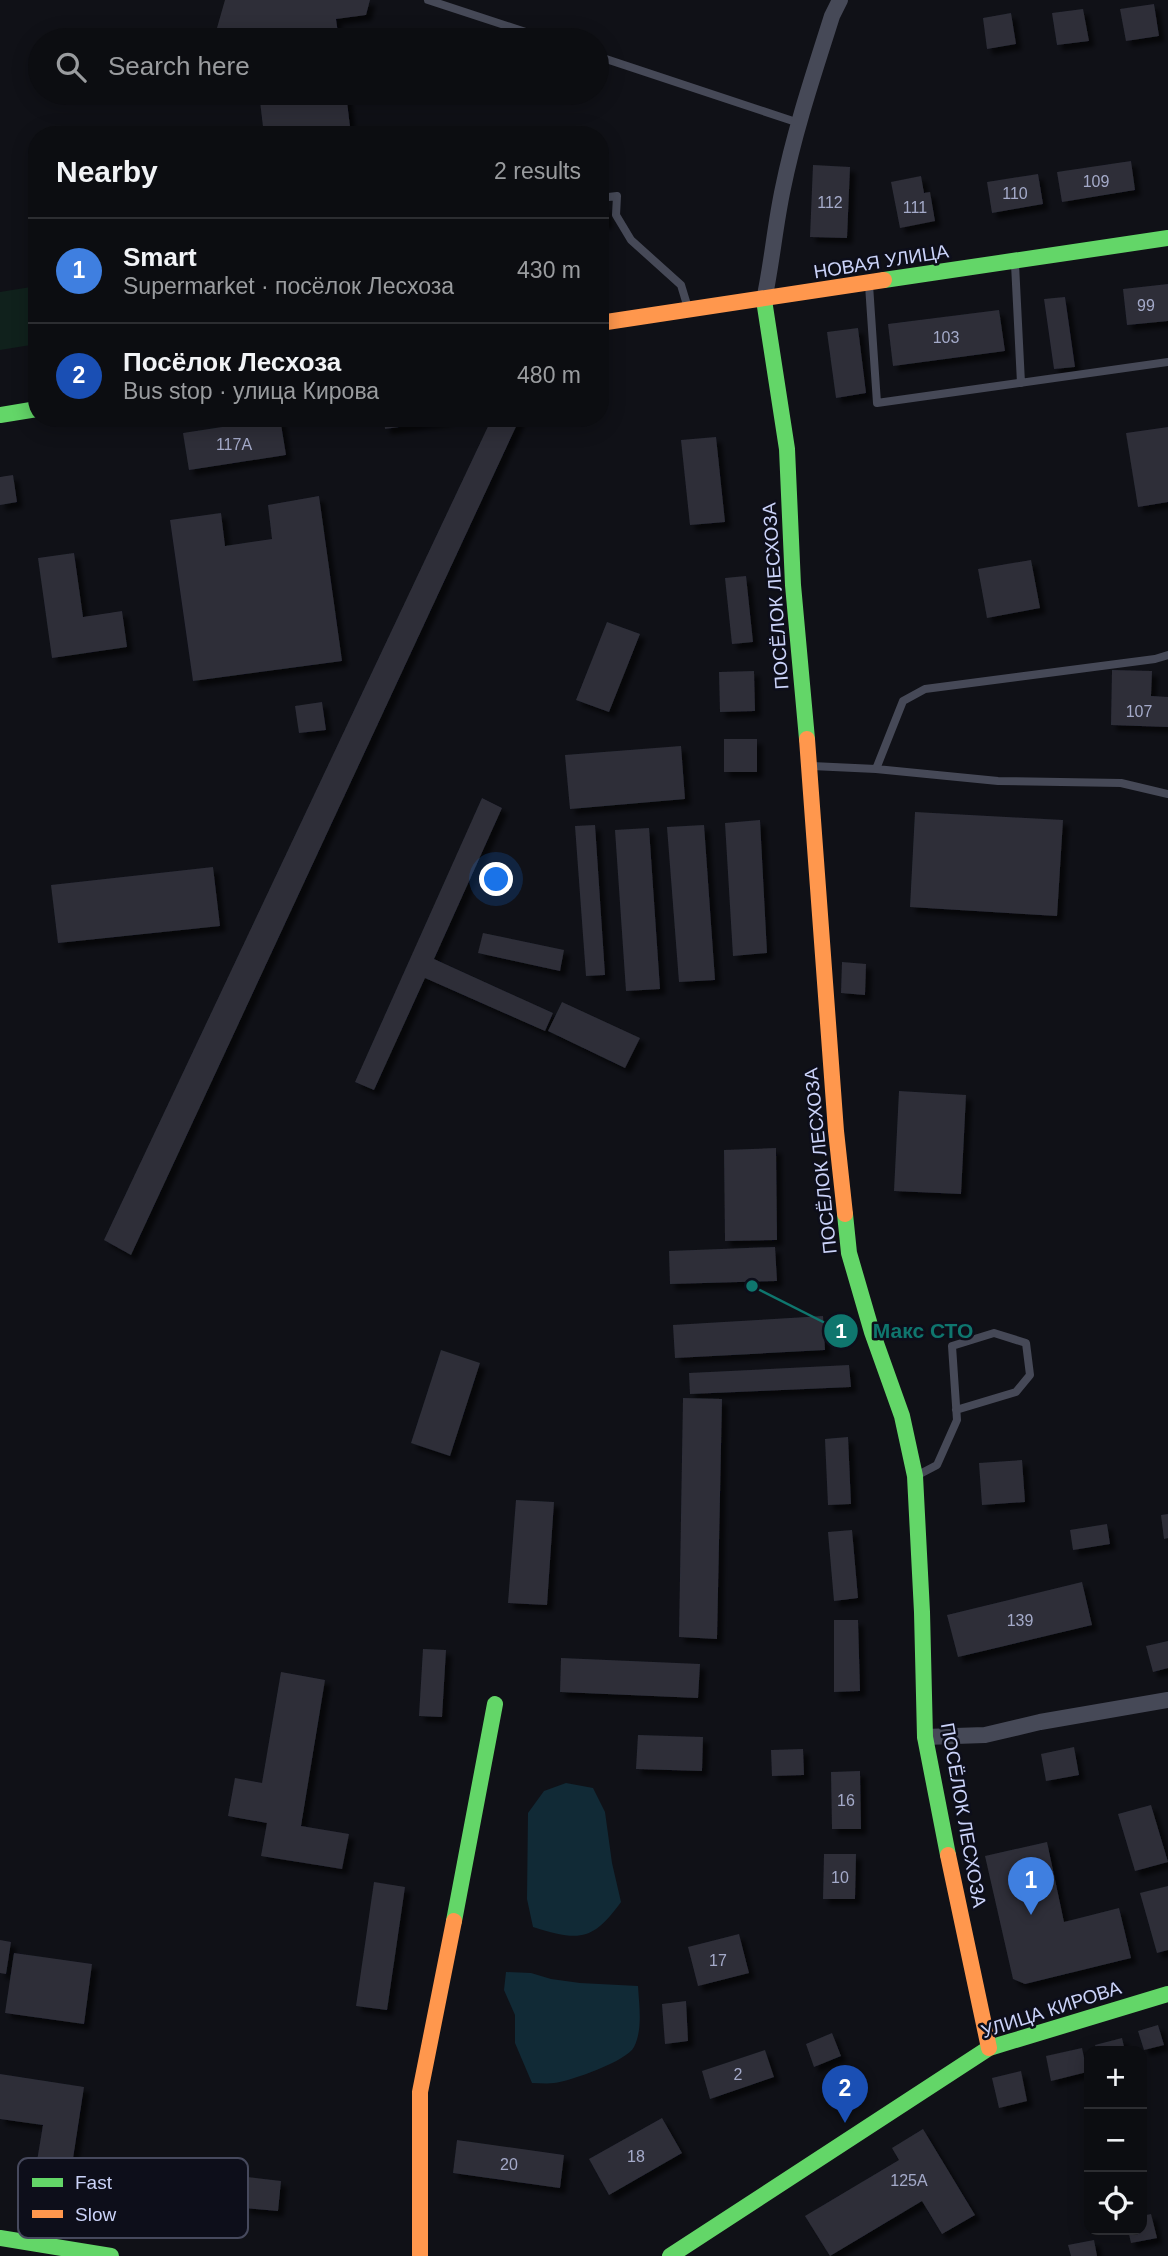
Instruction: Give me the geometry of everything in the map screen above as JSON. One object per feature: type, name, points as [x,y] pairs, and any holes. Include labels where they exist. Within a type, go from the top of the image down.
[{"type":"street","points":[[764,300],[774,254],[782,190],[799,123],[832,16],[841,0]]},
{"type":"street","name":"НОВАЯ УЛИЦА","points":[[609,322],[869,285],[1168,237]]},
{"type":"street","name":"ПОСЁЛОК ЛЕСХОЗА","points":[[764,300],[787,449],[793,585],[836,1131],[849,1253],[872,1332],[902,1416],[915,1476],[925,1737],[989,2048]]},
{"type":"street","points":[[0,415],[28,410]]},
{"type":"street","points":[[925,1737],[985,1735],[1040,1722],[1168,1700]]},
{"type":"street","points":[[420,2256],[420,2092],[495,1704]]},
{"type":"street","name":"УЛИЦА КИРОВА","points":[[670,2256],[989,2048],[1168,1994]]},
{"type":"street","points":[[0,2238],[110,2256]]},
{"type":"lane","points":[[428,0],[513,28]]},
{"type":"lane","points":[[609,60],[799,123]]},
{"type":"lane","points":[[609,197],[617,196],[616,215],[631,240],[681,285],[689,311]]},
{"type":"lane","points":[[1014,262],[1021,383]]},
{"type":"lane","points":[[869,285],[877,403],[1168,362]]},
{"type":"lane","points":[[876,769],[903,701],[925,689],[1155,659],[1168,655]]},
{"type":"lane","points":[[809,766],[876,769],[998,781],[1121,783],[1168,794]]},
{"type":"lane","points":[[915,1476],[937,1465],[957,1420],[956,1410],[952,1346],[994,1334],[1026,1343],[1030,1375],[1016,1392],[956,1410]]},
{"type":"green space","points":[[28,287],[28,345],[0,350],[0,292]]},
{"type":"water","points":[[566,1783],[593,1788],[605,1812],[621,1902],[593,1931],[573,1936],[533,1927],[527,1899],[528,1813],[544,1791]]},
{"type":"water","points":[[506,1972],[531,1973],[580,1983],[638,1986],[639,2025],[634,2047],[621,2058],[585,2074],[554,2083],[532,2083],[515,2043],[515,2015],[504,1990]]},
{"type":"building","points":[[225,0],[370,0],[366,15],[336,19],[337,28],[217,28]]},
{"type":"building","points":[[1154,4],[1159,36],[1126,41],[1120,9]]},
{"type":"building","points":[[1083,9],[1089,41],[1057,45],[1052,13]]},
{"type":"building","points":[[1011,13],[1016,44],[987,49],[983,18]]},
{"type":"building","points":[[260,105],[347,105],[350,126],[263,126]]},
{"type":"building","points":[[1131,161],[1135,190],[1062,202],[1057,172]]},
{"type":"building","points":[[813,165],[850,167],[847,238],[810,237]]},
{"type":"building","points":[[1038,174],[1043,204],[992,213],[987,182]]},
{"type":"building","points":[[921,176],[924,193],[930,192],[935,221],[900,228],[891,182]]},
{"type":"building","points":[[1168,284],[1168,321],[1127,325],[1123,289]]},
{"type":"building","points":[[1065,297],[1075,367],[1054,369],[1044,299]]},
{"type":"building","points":[[999,310],[1005,351],[893,366],[888,324]]},
{"type":"building","points":[[858,328],[866,393],[836,398],[827,332]]},
{"type":"building","points":[[222,427],[281,427],[286,455],[189,470],[183,433]]},
{"type":"building","points":[[488,427],[516,427],[131,1255],[104,1240]]},
{"type":"building","points":[[1168,427],[1168,502],[1138,507],[1126,433]]},
{"type":"building","points":[[716,437],[725,522],[690,525],[681,440]]},
{"type":"building","points":[[13,475],[17,502],[0,505],[0,477]]},
{"type":"building","points":[[319,496],[342,661],[193,681],[170,520],[221,513],[225,546],[272,539],[268,505]]},
{"type":"building","points":[[74,553],[83,617],[122,611],[127,647],[52,658],[38,558]]},
{"type":"building","points":[[1031,560],[1040,608],[987,618],[978,569]]},
{"type":"building","points":[[746,576],[753,642],[732,644],[725,578]]},
{"type":"building","points":[[607,622],[640,634],[609,712],[576,700]]},
{"type":"building","points":[[1112,670],[1152,671],[1151,696],[1168,697],[1168,727],[1111,725]]},
{"type":"building","points":[[754,671],[755,711],[720,712],[719,672]]},
{"type":"building","points":[[322,702],[326,730],[299,733],[295,706]]},
{"type":"building","points":[[724,739],[757,739],[757,772],[724,772]]},
{"type":"building","points":[[681,746],[685,799],[570,809],[565,755]]},
{"type":"building","points":[[482,798],[502,808],[434,959],[553,1013],[545,1031],[425,978],[374,1090],[355,1082]]},
{"type":"building","points":[[915,812],[1063,820],[1057,916],[910,907]]},
{"type":"building","points":[[760,820],[767,953],[733,956],[725,823]]},
{"type":"building","points":[[595,825],[605,975],[586,976],[575,826]]},
{"type":"building","points":[[704,825],[715,980],[679,982],[667,827]]},
{"type":"building","points":[[649,828],[660,989],[626,991],[615,830]]},
{"type":"building","points":[[213,867],[220,926],[58,943],[51,885]]},
{"type":"building","points":[[483,933],[564,950],[560,971],[478,953]]},
{"type":"building","points":[[842,962],[866,964],[865,995],[841,993]]},
{"type":"building","points":[[562,1002],[640,1038],[625,1068],[548,1031]]},
{"type":"building","points":[[899,1091],[966,1095],[961,1194],[894,1191]]},
{"type":"building","points":[[776,1148],[777,1240],[725,1241],[724,1150]]},
{"type":"building","points":[[775,1247],[777,1281],[670,1284],[669,1251]]},
{"type":"building","points":[[823,1316],[825,1350],[675,1358],[673,1325]]},
{"type":"building","points":[[441,1350],[480,1363],[450,1456],[411,1443]]},
{"type":"building","points":[[849,1365],[851,1387],[690,1394],[689,1373]]},
{"type":"building","points":[[683,1398],[722,1399],[717,1639],[679,1637]]},
{"type":"building","points":[[848,1437],[851,1504],[828,1505],[825,1439]]},
{"type":"building","points":[[1022,1460],[1025,1502],[982,1505],[979,1463]]},
{"type":"building","points":[[516,1500],[554,1502],[547,1605],[508,1603]]},
{"type":"building","points":[[1168,1514],[1168,1538],[1164,1539],[1161,1515]]},
{"type":"building","points":[[1107,1524],[1110,1544],[1073,1550],[1070,1530]]},
{"type":"building","points":[[852,1530],[858,1598],[834,1601],[828,1532]]},
{"type":"building","points":[[1082,1582],[1092,1625],[958,1657],[947,1615]]},
{"type":"building","points":[[834,1620],[858,1620],[860,1691],[834,1692]]},
{"type":"building","points":[[1168,1641],[1168,1668],[1153,1672],[1146,1646]]},
{"type":"building","points":[[423,1649],[446,1650],[442,1717],[419,1716]]},
{"type":"building","points":[[561,1658],[700,1664],[698,1698],[560,1692]]},
{"type":"building","points":[[281,1672],[325,1680],[301,1826],[349,1834],[342,1869],[261,1856],[267,1823],[228,1816],[235,1778],[262,1783]]},
{"type":"building","points":[[638,1735],[703,1737],[702,1771],[636,1769]]},
{"type":"building","points":[[1074,1747],[1079,1775],[1046,1781],[1041,1754]]},
{"type":"building","points":[[803,1749],[804,1775],[772,1776],[771,1750]]},
{"type":"building","points":[[860,1771],[861,1829],[832,1829],[831,1772]]},
{"type":"building","points":[[1151,1805],[1168,1862],[1135,1871],[1118,1814]]},
{"type":"building","points":[[1047,1842],[1064,1922],[1119,1908],[1131,1958],[1025,1984],[1013,1979],[985,1856]]},
{"type":"building","points":[[824,1854],[856,1854],[855,1899],[823,1899]]},
{"type":"building","points":[[374,1882],[405,1887],[387,2010],[356,2006]]},
{"type":"building","points":[[1168,1886],[1168,1950],[1157,1953],[1140,1893]]},
{"type":"building","points":[[739,1934],[749,1973],[698,1986],[688,1947]]},
{"type":"building","points":[[0,1940],[11,1942],[6,1974],[0,1973]]},
{"type":"building","points":[[14,1953],[92,1964],[84,2024],[5,2013]]},
{"type":"building","points":[[686,2001],[688,2041],[665,2044],[662,2004]]},
{"type":"building","points":[[1158,2025],[1164,2045],[1147,2049],[1147,2046],[1143,2046],[1138,2031]]},
{"type":"building","points":[[832,2033],[841,2056],[814,2067],[806,2044]]},
{"type":"building","points":[[1122,2038],[1124,2046],[1095,2046]]},
{"type":"building","points":[[1082,2048],[1084,2073],[1051,2081],[1046,2056]]},
{"type":"building","points":[[765,2050],[774,2077],[710,2099],[702,2071]]},
{"type":"building","points":[[1021,2071],[1027,2101],[999,2108],[992,2078]]},
{"type":"building","points":[[0,2074],[84,2087],[73,2158],[38,2158],[43,2125],[0,2119]]},
{"type":"building","points":[[662,2118],[682,2153],[609,2195],[589,2159]]},
{"type":"building","points":[[923,2129],[975,2215],[942,2234],[922,2201],[830,2256],[805,2216],[899,2160],[892,2148]]},
{"type":"building","points":[[457,2140],[564,2155],[560,2188],[453,2173]]},
{"type":"building","points":[[248,2177],[281,2181],[278,2211],[248,2208]]},
{"type":"building","points":[[1151,2214],[1157,2238],[1131,2243],[1129,2235],[1147,2235],[1147,2215]]},
{"type":"building","points":[[1094,2240],[1097,2256],[1071,2256],[1068,2245]]},
{"type":"traffic: fast","points":[[884,280],[1168,238]]},
{"type":"traffic: fast","points":[[764,300],[787,449],[793,585],[807,739]]},
{"type":"traffic: fast","points":[[0,415],[28,410]]},
{"type":"traffic: fast","points":[[845,1214],[849,1253],[872,1332],[902,1416],[915,1476],[925,1737],[948,1855]]},
{"type":"traffic: fast","points":[[454,1921],[495,1704]]},
{"type":"traffic: fast","points":[[670,2256],[989,2048],[1168,1994]]},
{"type":"traffic: fast","points":[[0,2238],[111,2256]]},
{"type":"traffic: slow","points":[[609,322],[884,280]]},
{"type":"traffic: slow","points":[[807,739],[836,1131],[845,1214]]},
{"type":"traffic: slow","points":[[948,1855],[989,2048]]},
{"type":"traffic: slow","points":[[420,2256],[420,2092],[454,1921]]},
{"type":"place","name":"Макс СТО","points":[[752,1286]]},
{"type":"place","name":"Smart","points":[[1031,1915]]},
{"type":"place","name":"Посёлок Лесхоза","points":[[845,2123]]}]
